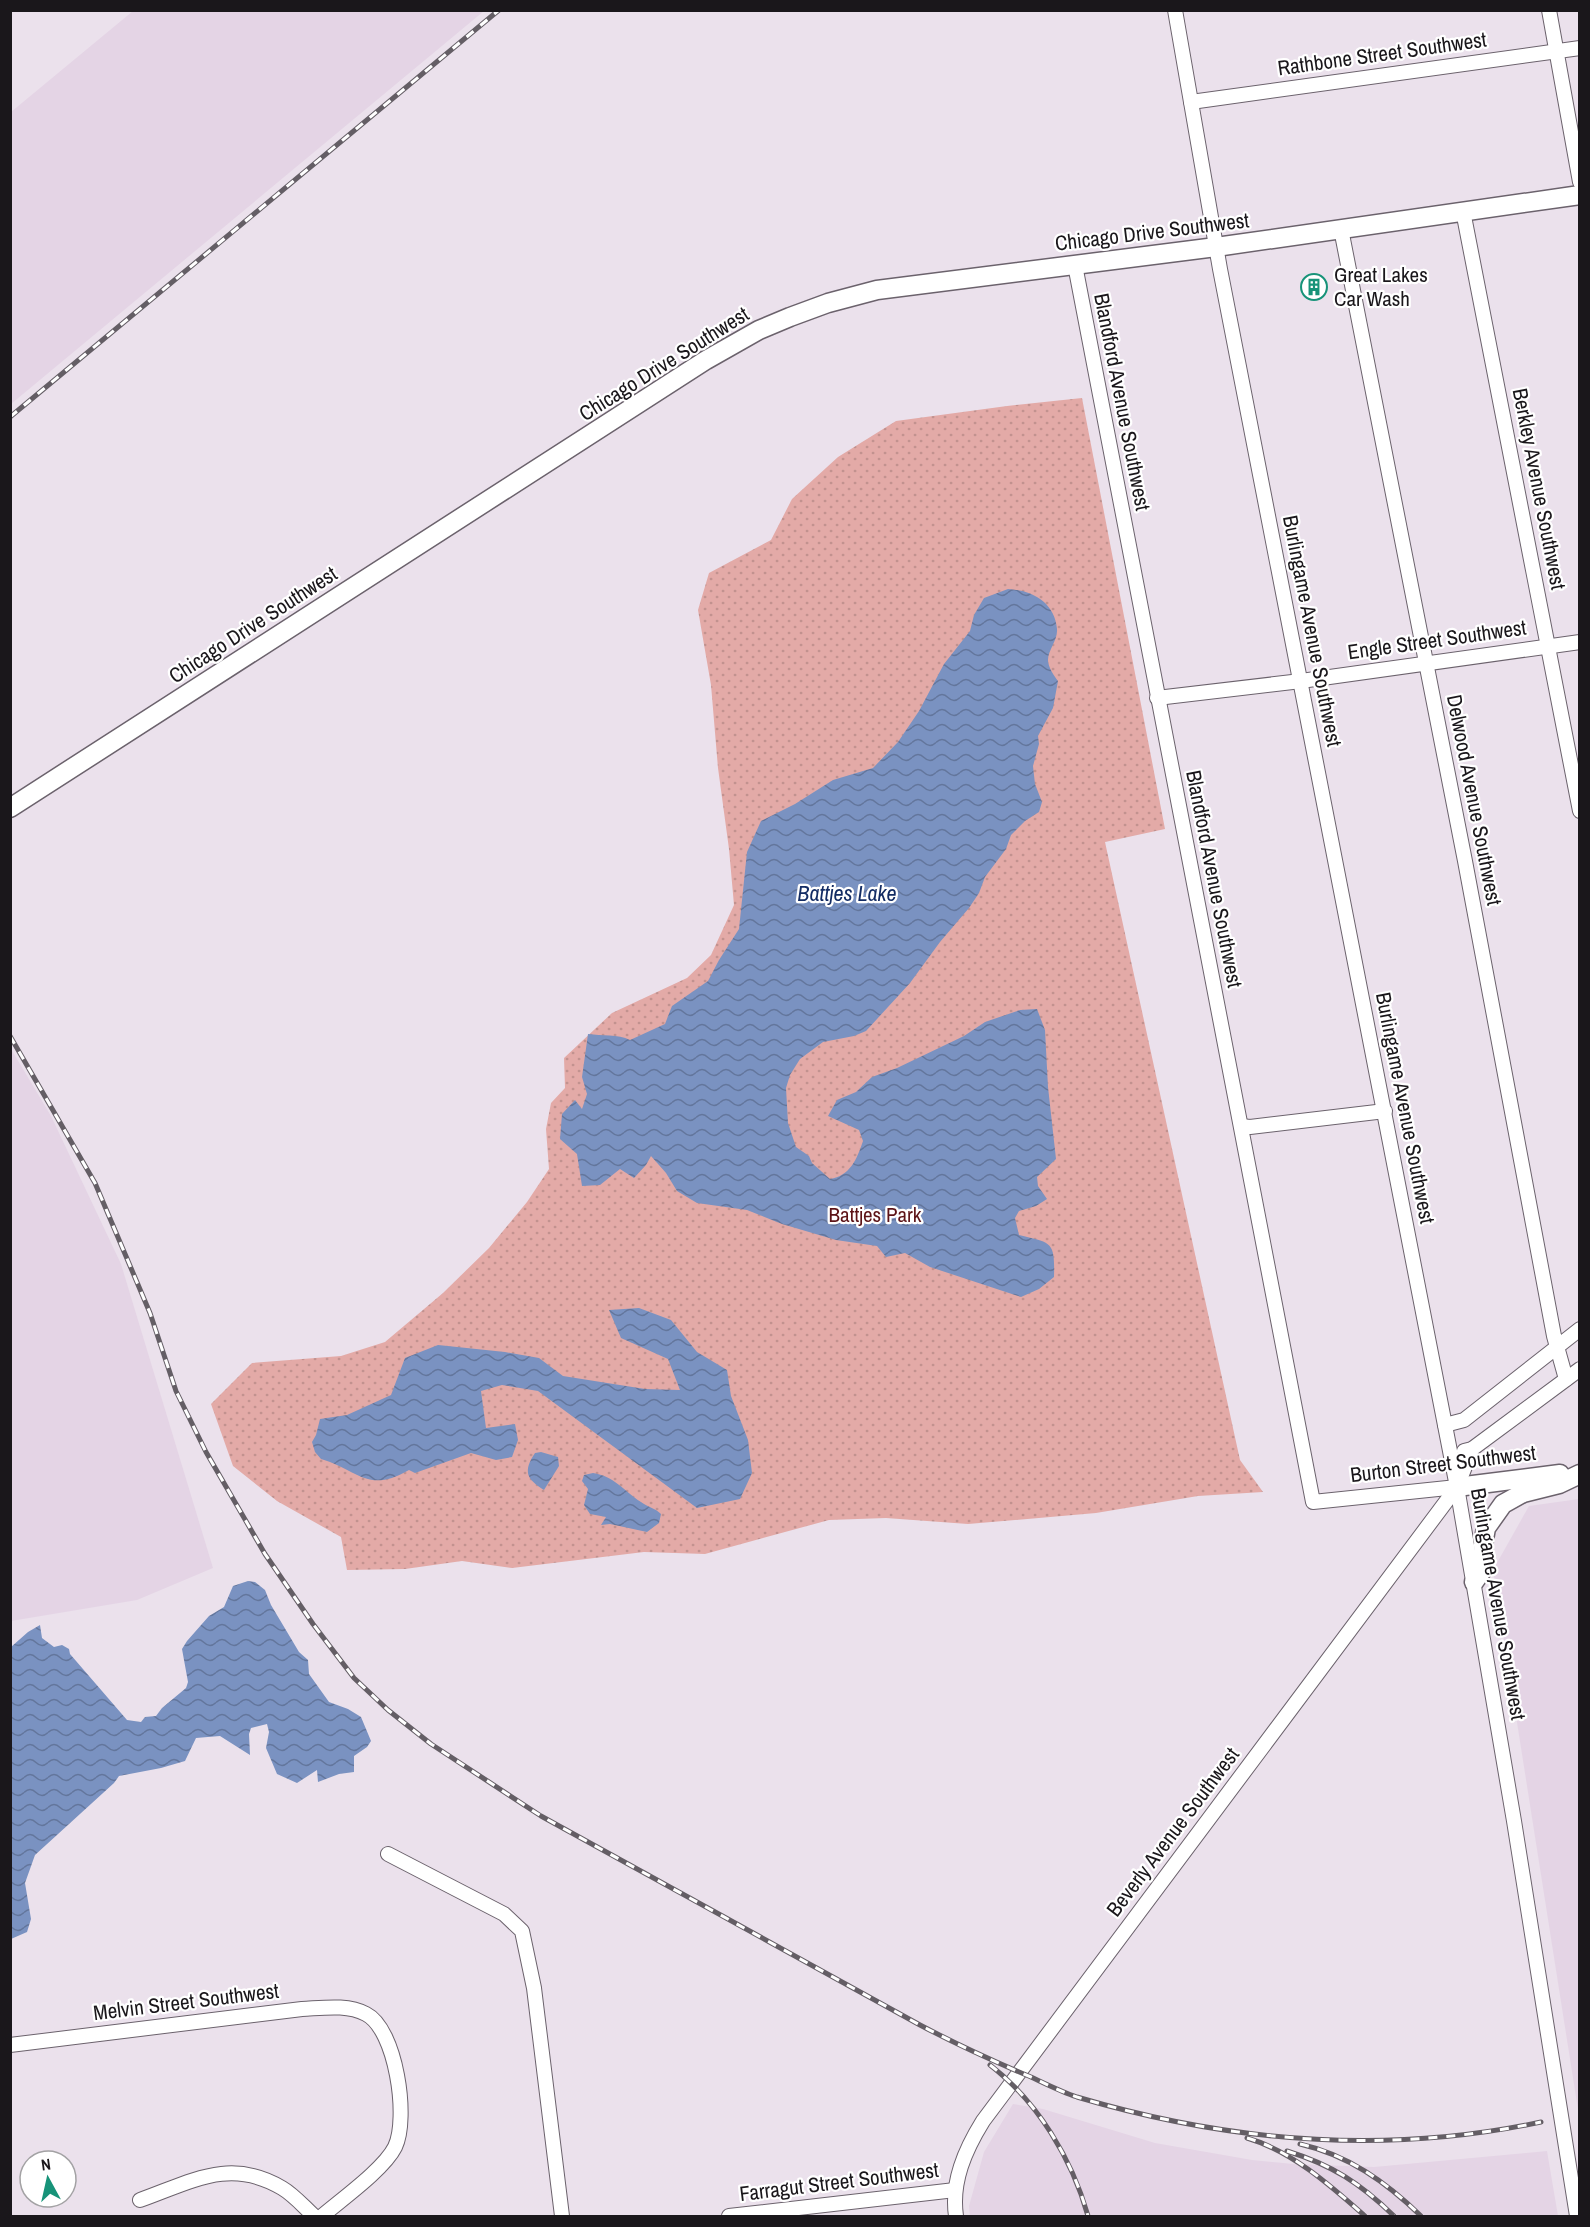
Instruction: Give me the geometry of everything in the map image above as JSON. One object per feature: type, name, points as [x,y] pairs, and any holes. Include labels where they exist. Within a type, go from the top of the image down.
[{"type":"main road","name":"Chicago Drive Southwest","points":[[10,808],[690,370],[759,330],[828,303],[877,290],[1216,247],[1580,195]]},
{"type":"main road","name":"Burton Street Southwest","points":[[1457,1487],[1580,1473]]},
{"type":"main road","points":[[1474,1582],[1484,1568],[1483,1545],[1486,1528],[1503,1504],[1523,1493],[1558,1484],[1580,1473]]},
{"type":"street","name":"Burlingame Avenue Southwest","points":[[1174,10],[1216,247],[1457,1487],[1577,2217]]},
{"type":"street","points":[[1549,10],[1580,182]]},
{"type":"street","name":"Rathbone Street Southwest","points":[[1191,102],[1580,48]]},
{"type":"street","name":"Berkley Avenue Southwest","points":[[1463,211],[1580,811]]},
{"type":"street","name":"Delwood Avenue Southwest","points":[[1341,229],[1556,1347],[1566,1379]]},
{"type":"street","name":"Blandford Avenue Southwest","points":[[1075,265],[1312,1502]]},
{"type":"street","name":"Engle Street Southwest","points":[[1157,698],[1301,681],[1580,642]]},
{"type":"street","points":[[1241,1126],[1250,1127],[1384,1111]]},
{"type":"street","points":[[1445,1425],[1464,1420],[1580,1329]]},
{"type":"street","points":[[1450,1453],[1472,1449],[1580,1369]]},
{"type":"street","name":"Beverly Avenue Southwest","points":[[956,2217],[955,2190],[960,2166],[970,2142],[983,2121],[1457,1487],[1472,1449]]},
{"type":"street","name":"Burton Street Southwest","points":[[1312,1502],[1457,1487]]},
{"type":"street","points":[[388,1854],[504,1914],[522,1931],[534,1988],[562,2217]]},
{"type":"street","name":"Melvin Street Southwest","points":[[10,2044],[302,2009],[344,2007],[367,2014],[379,2025],[389,2043],[400,2096],[400,2122],[396,2146],[382,2164],[322,2217]]},
{"type":"street","points":[[140,2200],[221,2172],[244,2173],[261,2177],[284,2190],[314,2217]]},
{"type":"street","name":"Farragut Street Southwest","points":[[729,2217],[825,2211],[955,2190]]},
{"type":"shaded area","points":[[133,11],[484,11],[11,404],[11,112]]},
{"type":"shaded area","points":[[11,1049],[51,1116],[121,1264],[213,1568],[137,1600],[11,1621]]},
{"type":"shaded area","points":[[1580,1499],[1579,2116],[1493,1570],[1529,1506]]},
{"type":"shaded area","points":[[1013,2104],[1043,2109],[1155,2143],[1252,2160],[1293,2164],[1374,2167],[1547,2151],[1558,2216],[970,2216],[969,2206],[984,2152]]},
{"type":"green space","name":"Battjes Park","points":[[1082,398],[1165,829],[1105,842],[1240,1460],[1263,1492],[1198,1496],[1096,1513],[968,1524],[886,1518],[829,1520],[705,1554],[644,1552],[512,1568],[462,1561],[405,1569],[347,1570],[341,1537],[277,1501],[233,1466],[211,1404],[252,1363],[341,1356],[385,1342],[443,1293],[489,1248],[527,1202],[549,1169],[546,1129],[551,1103],[565,1088],[564,1058],[612,1013],[687,978],[711,955],[734,905],[711,685],[698,610],[709,573],[771,540],[792,499],[838,457],[896,421]]},
{"type":"water","name":"Battjes Lake","points":[[1008,589],[1025,592],[1040,599],[1052,612],[1057,629],[1048,660],[1058,681],[1053,708],[1038,736],[1039,744],[1033,766],[1035,784],[1042,802],[1039,812],[1025,821],[1011,835],[1006,849],[985,877],[979,893],[969,908],[910,983],[866,1031],[854,1036],[823,1042],[800,1059],[790,1075],[786,1088],[788,1123],[796,1147],[809,1156],[812,1163],[830,1179],[837,1177],[852,1166],[863,1141],[859,1130],[828,1116],[837,1100],[856,1092],[872,1077],[897,1068],[964,1036],[985,1022],[1020,1010],[1037,1009],[1045,1030],[1048,1087],[1056,1159],[1037,1177],[1038,1186],[1047,1199],[1036,1206],[1019,1211],[1015,1218],[1019,1235],[1045,1242],[1052,1250],[1054,1277],[1039,1289],[1021,1297],[930,1267],[905,1253],[886,1257],[877,1246],[836,1240],[782,1224],[747,1210],[697,1203],[677,1191],[666,1173],[651,1156],[634,1178],[620,1169],[600,1185],[582,1186],[577,1154],[560,1139],[562,1114],[575,1100],[582,1109],[587,1094],[582,1077],[588,1034],[615,1036],[630,1040],[665,1024],[672,1006],[708,981],[739,929],[747,852],[761,821],[795,804],[833,780],[873,768],[898,742],[919,711],[944,664],[970,631],[974,615],[984,598]]},
{"type":"water","points":[[639,1308],[671,1320],[697,1352],[727,1370],[731,1396],[748,1440],[752,1473],[740,1499],[697,1508],[538,1391],[502,1385],[481,1391],[486,1428],[515,1424],[518,1440],[512,1457],[496,1460],[471,1453],[415,1473],[409,1470],[395,1477],[373,1480],[321,1459],[315,1452],[312,1442],[320,1419],[347,1415],[391,1395],[405,1358],[438,1345],[539,1358],[563,1376],[645,1389],[680,1390],[668,1359],[621,1338],[609,1310]]},
{"type":"water","points":[[541,1452],[558,1457],[559,1466],[544,1490],[533,1482],[528,1474],[529,1465],[535,1453]]},
{"type":"water","points":[[593,1473],[607,1477],[659,1512],[661,1514],[659,1523],[647,1532],[610,1524],[601,1525],[606,1517],[590,1514],[584,1505],[588,1489],[582,1481],[584,1475]]},
{"type":"water","points":[[248,1581],[255,1582],[265,1590],[271,1605],[299,1652],[308,1660],[309,1674],[329,1702],[361,1717],[371,1741],[367,1747],[354,1756],[354,1772],[339,1774],[318,1782],[317,1770],[297,1783],[277,1774],[266,1748],[269,1732],[267,1724],[251,1728],[250,1755],[220,1736],[196,1738],[185,1761],[119,1776],[35,1855],[25,1883],[31,1919],[27,1932],[11,1939],[11,1647],[40,1625],[42,1638],[54,1647],[62,1645],[69,1649],[70,1654],[127,1720],[141,1722],[145,1717],[156,1716],[186,1688],[188,1682],[182,1649],[209,1616],[224,1607],[233,1586]]},
{"type":"railway","points":[[10,417],[499,10]]},
{"type":"railway","points":[[10,1036],[95,1183],[150,1313],[176,1391],[206,1452],[265,1554],[313,1624],[354,1678],[388,1710],[431,1744],[541,1816],[920,2025],[989,2059],[1077,2097],[1192,2125],[1308,2139],[1424,2138],[1483,2132],[1541,2122]]},
{"type":"railway","points":[[990,2065],[1023,2096],[1051,2133],[1073,2174],[1088,2216]]},
{"type":"railway","points":[[1247,2138],[1280,2151],[1295,2160],[1365,2216]]},
{"type":"railway","points":[[1300,2144],[1334,2155],[1365,2171],[1421,2216]]},
{"type":"railway","points":[[1287,2151],[1318,2162],[1345,2176],[1394,2216]]},
{"type":"place","name":"Great Lakes Car Wash","points":[[1314,287]]}]
